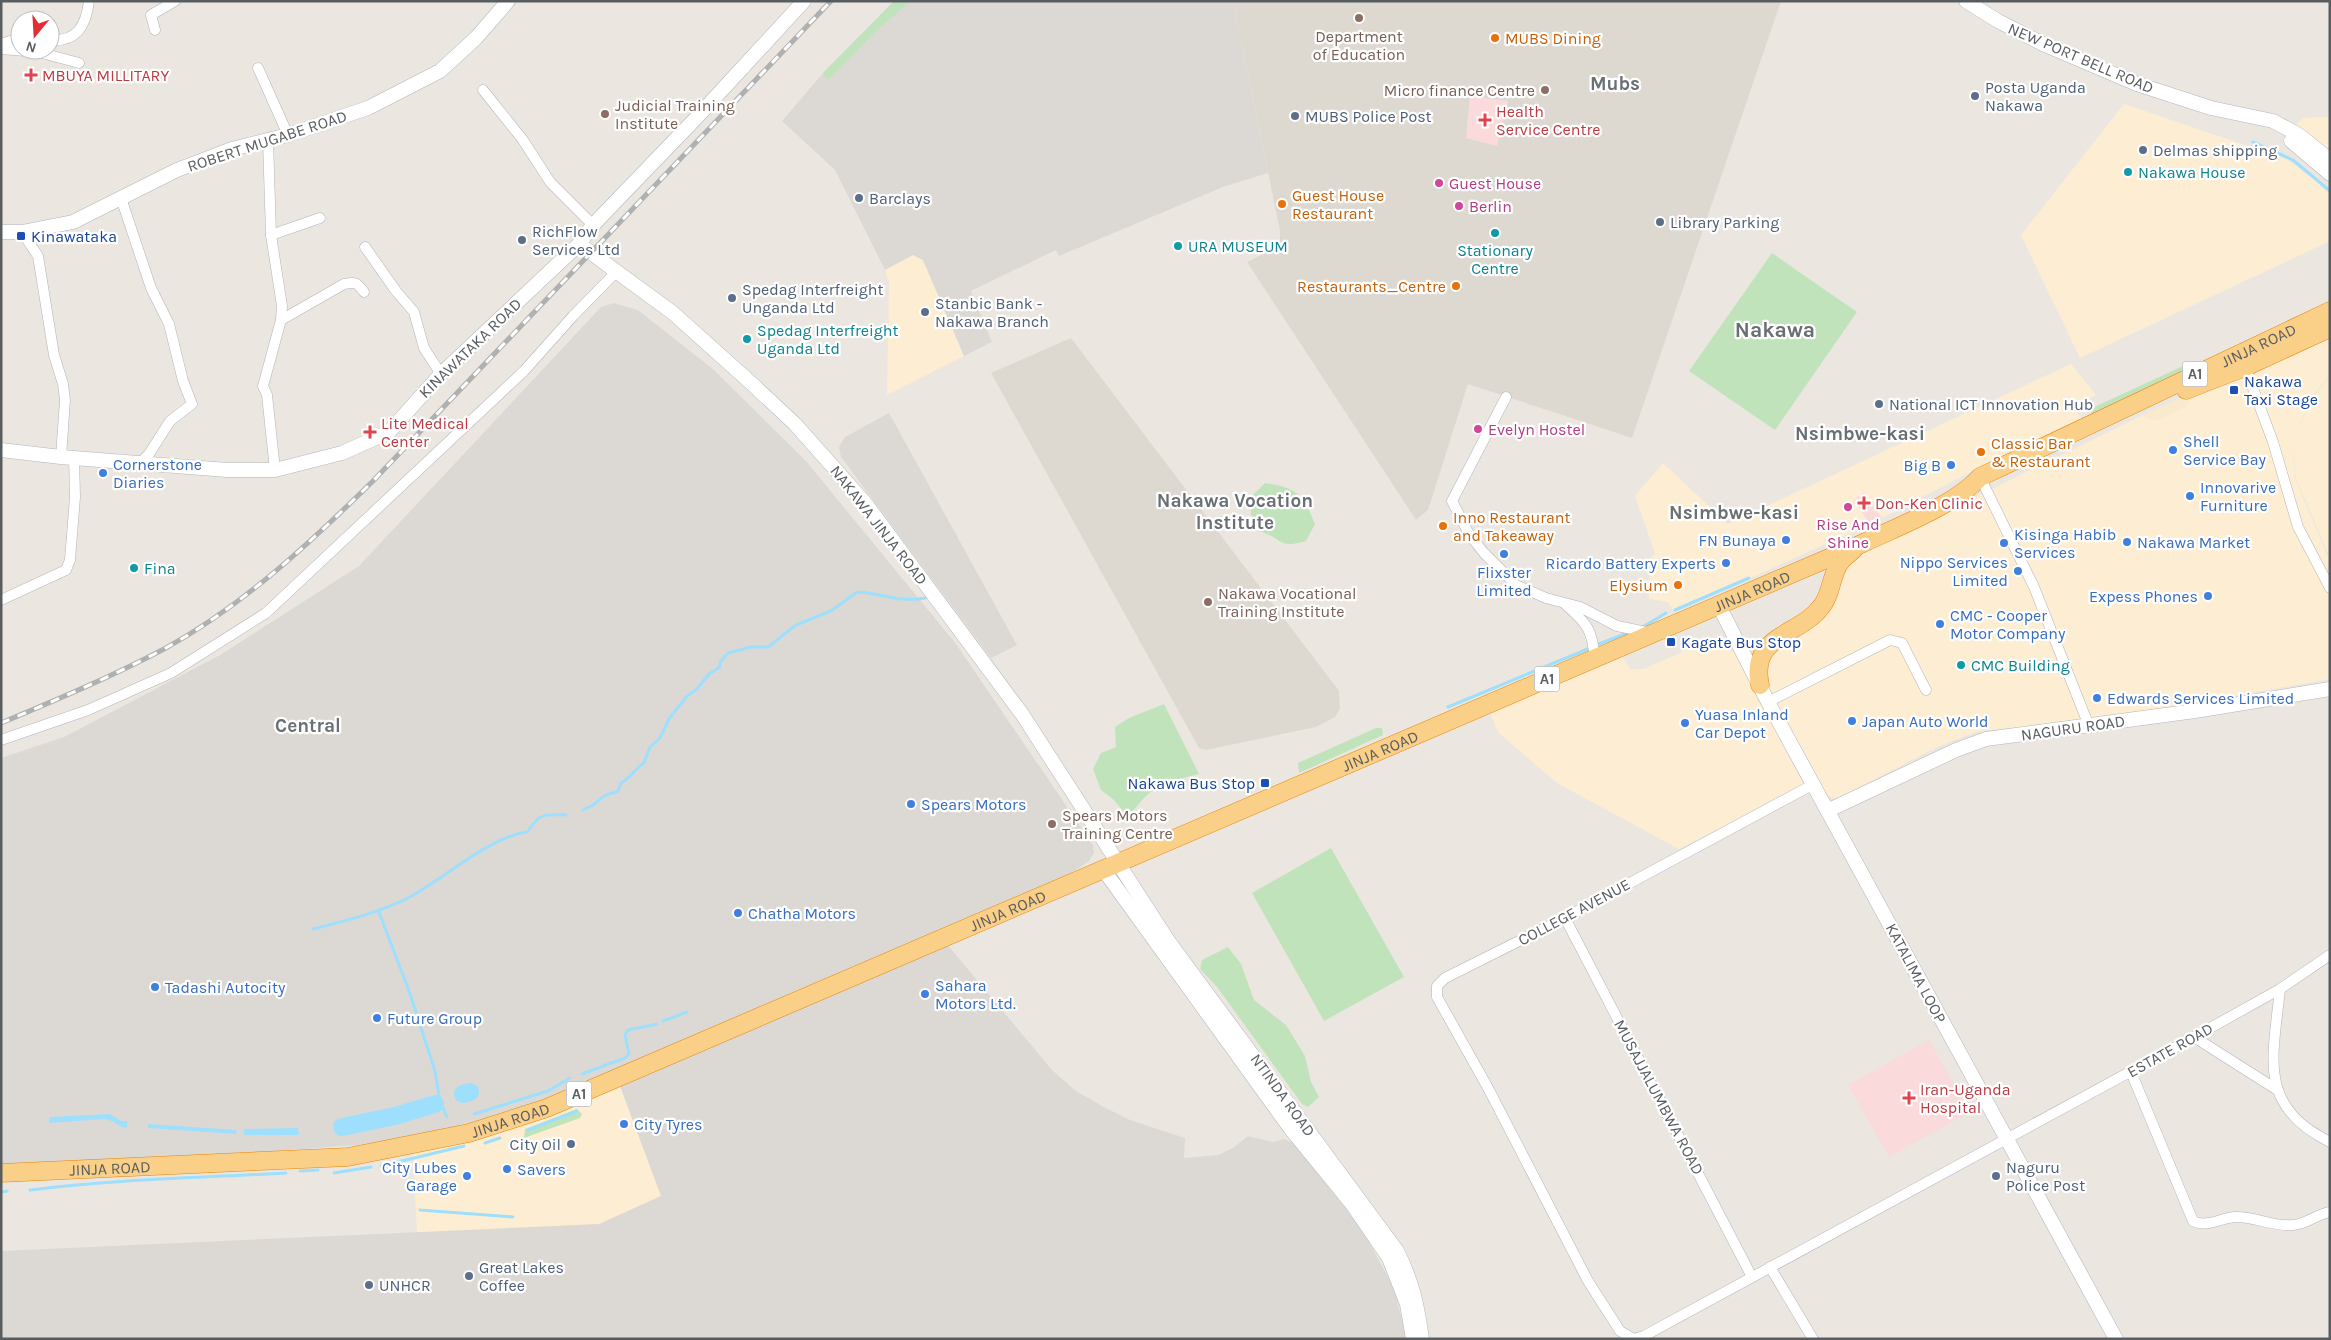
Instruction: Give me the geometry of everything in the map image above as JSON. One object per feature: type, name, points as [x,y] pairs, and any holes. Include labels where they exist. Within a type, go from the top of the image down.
[{"type":"highway","name":"JINJA ROAD","points":[[1,1173],[348,1157],[488,1128],[547,1108],[1111,865],[1227,818],[1858,545],[1920,516],[1978,483],[2330,311]]},
{"type":"highway","name":"JINJA ROAD","points":[[1978,483],[2180,392],[2245,368],[2330,328]]},
{"type":"highway","points":[[1760,685],[1757,670],[1765,650],[1782,635],[1804,623],[1819,610],[1828,596],[1840,562],[1858,545]]},
{"type":"street","points":[[60,39],[72,38],[79,33],[87,17],[89,1]]},
{"type":"street","points":[[155,30],[151,15],[175,1]]},
{"type":"street","name":"ROBERT MUGABE ROAD","points":[[1,232],[22,232],[73,222],[178,170],[232,149],[288,135],[368,108],[440,71],[476,38],[508,1]]},
{"type":"street","name":"KINAWATAKA ROAD","points":[[1,450],[227,470],[275,470],[342,453],[389,432],[441,374],[580,244],[593,225],[698,116],[804,1]]},
{"type":"street","name":"NEW PORT BELL ROAD","points":[[1966,1],[1998,21],[2094,67],[2166,94],[2229,113],[2284,137],[2302,148],[2330,174]]},
{"type":"street","points":[[1,49],[38,52],[79,63]]},
{"type":"street","points":[[258,68],[288,135]]},
{"type":"street","points":[[483,90],[523,140],[550,182],[593,225]]},
{"type":"street","name":"NEW PORT BELL ROAD","points":[[2229,113],[2238,112],[2273,121],[2299,135],[2330,160]]},
{"type":"street","points":[[268,140],[270,235],[282,306],[281,320],[263,386],[267,395],[275,470]]},
{"type":"street","points":[[121,198],[151,288],[169,324],[183,380],[192,404],[170,421],[149,454],[141,462]]},
{"type":"street","points":[[270,235],[320,218]]},
{"type":"street","points":[[1,600],[66,570],[70,560],[75,497],[67,457],[63,384],[54,355],[38,256],[22,232]]},
{"type":"street","name":"NAKAWA JINJA ROAD","points":[[580,244],[673,313],[795,424],[866,504],[1022,714],[1111,865]]},
{"type":"street","points":[[365,247],[396,291],[414,312],[424,348],[441,374]]},
{"type":"street","points":[[1,740],[88,710],[171,673],[266,613],[524,371],[573,316],[617,271]]},
{"type":"street","points":[[281,320],[344,284],[354,282],[361,286],[364,292]]},
{"type":"street","points":[[2245,368],[2273,442],[2298,527],[2330,588]]},
{"type":"street","points":[[1506,397],[1452,501],[1470,534],[1484,553],[1509,579],[1524,590],[1580,607],[1617,626],[1653,634]]},
{"type":"street","points":[[1978,483],[2034,587],[2089,726]]},
{"type":"street","points":[[1565,604],[1585,622],[1593,636],[1595,659]]},
{"type":"street","name":"KATALIMA LOOP","points":[[1720,606],[1768,702],[1829,810],[2116,1339]]},
{"type":"street","points":[[1768,702],[1890,640],[1902,643],[1926,690]]},
{"type":"street","name":"NAGURU ROAD","points":[[1829,810],[1956,750],[1979,742],[2330,689]]},
{"type":"street","name":"COLLEGE AVENUE","points":[[1488,1088],[1437,997],[1437,986],[1445,978],[1565,918],[1814,784]]},
{"type":"street","name":"NTINDA ROAD","points":[[1111,865],[1290,1128],[1352,1204],[1389,1258],[1407,1304],[1413,1339]]},
{"type":"street","name":"NTINDA ROAD","points":[[1111,865],[1397,1251],[1407,1271],[1418,1302],[1422,1339]]},
{"type":"street","name":"MUSAJJALUMBWA ROAD","points":[[1565,918],[1752,1277]]},
{"type":"street","name":"ESTATE ROAD","points":[[1488,1088],[1588,1281],[1616,1326],[1625,1335],[1638,1339],[2131,1072],[2280,989],[2330,955]]},
{"type":"street","points":[[2280,989],[2274,1065],[2276,1088],[2288,1112],[2309,1132],[2330,1142]]},
{"type":"street","points":[[2194,1037],[2276,1088]]},
{"type":"street","points":[[2131,1072],[2193,1221],[2207,1224],[2224,1218],[2238,1217],[2267,1223],[2295,1225],[2308,1221],[2319,1214],[2330,1212]]},
{"type":"street","points":[[1770,1267],[1813,1339]]},
{"type":"shaded area","points":[[894,1],[1233,1],[1268,173],[1223,187],[1059,256],[1056,250],[971,291],[992,342],[964,356],[923,260],[913,255],[885,270],[835,170],[782,121],[823,73]]},
{"type":"shaded area","points":[[1233,1],[1781,1],[1632,438],[1468,384],[1428,510],[1416,520],[1247,262],[1277,247],[1280,240],[1280,231]]},
{"type":"shaded area","name":"Health Service Centre","points":[[1470,96],[1508,101],[1497,146],[1466,138]]},
{"type":"shaded area","points":[[2124,104],[2286,159],[2315,180],[2330,195],[2330,236],[2328,242],[2080,358],[2021,235]]},
{"type":"shaded area","points":[[2330,117],[2330,152],[2294,127],[2303,118]]},
{"type":"shaded area","points":[[913,255],[923,260],[964,356],[887,395],[889,283],[885,270]]},
{"type":"shaded area","points":[[614,303],[638,310],[714,370],[806,461],[956,644],[1093,845],[1094,853],[1089,861],[1070,874],[548,1098],[473,1122],[418,1135],[358,1145],[217,1155],[1,1164],[1,758],[64,737],[220,655],[359,566],[601,307]]},
{"type":"shaded area","name":"Nakawa Market","points":[[2330,336],[2330,375],[2312,397],[2296,432],[2314,396],[2330,376],[2330,558],[2296,478],[2292,440],[2295,478],[2330,562],[2330,679],[2096,720],[1978,731],[1937,747],[1836,799],[1828,796],[1762,680],[1762,660],[1829,612],[1835,576],[1841,563],[2143,415]]},
{"type":"shaded area","points":[[1071,338],[1339,691],[1340,709],[1335,717],[1316,727],[1206,750],[1199,748],[991,373]]},
{"type":"shaded area","points":[[2071,364],[2096,395],[2075,408],[2083,422],[1978,468],[1882,518],[1863,494],[1854,500],[1870,524],[1675,612],[1668,602],[1649,599],[1650,560],[1655,553],[1635,496],[1663,463],[1728,524]]},
{"type":"shaded area","points":[[889,413],[1017,645],[991,658],[841,457],[839,447],[845,437]]},
{"type":"shaded area","points":[[1863,493],[1883,518],[1870,524],[1854,500]]},
{"type":"shaded area","points":[[1702,643],[1722,646],[1735,653],[1804,785],[1679,849],[1557,783],[1498,732],[1490,713],[1623,657],[1630,669],[1644,669]]},
{"type":"shaded area","points":[[946,943],[1052,1070],[1076,1091],[1102,1106],[1130,1120],[1185,1138],[1184,1158],[1218,1155],[1233,1148],[1248,1136],[1273,1142],[1284,1139],[1295,1144],[1363,1231],[1394,1288],[1407,1339],[1,1339],[1,1251],[599,1224],[661,1196],[620,1086]]},
{"type":"shaded area","name":"Iran-Uganda Hospital","points":[[1929,1040],[1970,1112],[1889,1157],[1848,1085]]},
{"type":"shaded area","points":[[620,1086],[661,1196],[599,1224],[417,1233],[413,1153],[506,1131]]},
{"type":"green space","points":[[894,1],[911,1],[877,30],[828,80],[823,73]]},
{"type":"green space","points":[[1772,253],[1857,312],[1775,430],[1689,371]]},
{"type":"green space","points":[[2183,366],[2189,373],[2093,417],[2090,409]]},
{"type":"green space","points":[[1265,483],[1292,490],[1298,494],[1307,506],[1315,524],[1306,541],[1284,543],[1258,531],[1251,514],[1251,497]]},
{"type":"green space","points":[[1164,704],[1199,774],[1159,787],[1147,795],[1135,809],[1126,815],[1114,800],[1101,790],[1093,769],[1101,753],[1116,747],[1115,727],[1129,718]]},
{"type":"green space","points":[[1376,728],[1382,728],[1383,735],[1299,773],[1298,763]]},
{"type":"green space","points":[[1331,848],[1404,977],[1324,1021],[1252,893]]},
{"type":"green space","points":[[1228,947],[1241,964],[1254,1000],[1286,1025],[1305,1056],[1311,1082],[1319,1097],[1308,1107],[1302,1104],[1217,987],[1200,969],[1202,960]]},
{"type":"green space","points":[[577,1109],[582,1114],[580,1118],[524,1138],[525,1129]]},
{"type":"sand","points":[[2190,393],[2189,403],[2185,407],[2163,418],[2152,420],[2147,419],[2143,415]]},
{"type":"water","points":[[388,1112],[389,1119],[343,1130],[342,1124]]},
{"type":"water","points":[[110,1114],[121,1121],[127,1121],[127,1128],[105,1119],[49,1123],[50,1117]]},
{"type":"water","points":[[148,1124],[236,1130],[237,1134],[148,1128]]},
{"type":"water","points":[[298,1128],[299,1135],[244,1135],[244,1129]]},
{"type":"waterway","points":[[2253,142],[2293,160],[2330,191]]},
{"type":"waterway","points":[[1675,610],[1749,578]]},
{"type":"waterway","points":[[583,810],[604,796],[618,791],[621,783],[644,763],[650,747],[660,738],[669,719],[687,696],[696,690],[709,674],[720,667],[720,662],[728,653],[751,647],[768,647],[796,625],[831,611],[857,592],[899,599],[925,598]]},
{"type":"waterway","points":[[1641,628],[1666,613]]},
{"type":"waterway","points":[[1596,645],[1630,632]]},
{"type":"waterway","points":[[1448,707],[1590,648]]},
{"type":"waterway","points":[[313,929],[361,916],[397,903],[422,890],[481,850],[512,836],[527,832],[539,818],[547,815],[566,815]]},
{"type":"waterway","points":[[379,912],[409,991],[435,1071],[440,1101],[447,1117]]},
{"type":"waterway","points":[[663,1021],[687,1012]]},
{"type":"waterway","points":[[582,1074],[625,1058],[629,1054],[625,1035],[628,1030],[657,1024]]},
{"type":"waterway","points":[[474,1114],[548,1091],[570,1078]]},
{"type":"waterway","points":[[463,1094],[470,1092]]},
{"type":"waterway","points":[[342,1127],[395,1116],[435,1104]]},
{"type":"waterway","points":[[528,1130],[577,1111]]},
{"type":"waterway","points":[[485,1143],[500,1138]]},
{"type":"waterway","points":[[381,1166],[464,1146]]},
{"type":"waterway","points":[[334,1173],[371,1167]]},
{"type":"waterway","points":[[300,1171],[318,1170]]},
{"type":"waterway","points":[[30,1190],[126,1181],[286,1173]]},
{"type":"waterway","points":[[1,1192],[7,1191]]},
{"type":"waterway","points":[[420,1210],[513,1217]]},
{"type":"railway","points":[[1,723],[104,679],[164,649],[222,613],[301,550],[374,480],[831,1]]},
{"type":"place","name":"Department of Education","points":[[1359,18]]},
{"type":"place","name":"MUBS Dining","points":[[1495,38]]},
{"type":"place","name":"MBUYA MILLITARY","points":[[31,75]]},
{"type":"place","name":"Micro finance Centre","points":[[1545,90]]},
{"type":"place","name":"Posta Uganda Nakawa","points":[[1975,96]]},
{"type":"place","name":"Judicial Training Institute","points":[[605,114]]},
{"type":"place","name":"MUBS Police Post","points":[[1295,116]]},
{"type":"place","name":"Health Service Centre","points":[[1485,120]]},
{"type":"place","name":"Delmas shipping","points":[[2143,150]]},
{"type":"place","name":"Nakawa House","points":[[2128,172]]},
{"type":"place","name":"Guest House","points":[[1439,183]]},
{"type":"place","name":"Barclays","points":[[859,198]]},
{"type":"place","name":"Guest House Restaurant","points":[[1282,204]]},
{"type":"place","name":"Berlin","points":[[1459,206]]},
{"type":"place","name":"Library Parking","points":[[1660,222]]},
{"type":"place","name":"Stationary Centre","points":[[1495,233]]},
{"type":"place","name":"Kinawataka","points":[[21,236]]},
{"type":"place","name":"RichFlow Services Ltd","points":[[522,240]]},
{"type":"place","name":"URA MUSEUM","points":[[1178,246]]},
{"type":"place","name":"Restaurants_Centre","points":[[1456,286]]},
{"type":"place","name":"Spedag Interfreight Unganda Ltd","points":[[732,298]]},
{"type":"place","name":"Stanbic Bank - Nakawa Branch","points":[[925,312]]},
{"type":"place","name":"Spedag Interfreight Uganda Ltd","points":[[747,339]]},
{"type":"place","name":"Nakawa Taxi Stage","points":[[2234,390]]},
{"type":"place","name":"National ICT Innovation Hub","points":[[1879,404]]},
{"type":"place","name":"Evelyn Hostel","points":[[1478,429]]},
{"type":"place","name":"Lite Medical Center","points":[[370,432]]},
{"type":"place","name":"Shell Service Bay","points":[[2173,450]]},
{"type":"place","name":"Classic Bar & Restaurant","points":[[1981,452]]},
{"type":"place","name":"Big B","points":[[1951,465]]},
{"type":"place","name":"Cornerstone Diaries","points":[[103,473]]},
{"type":"place","name":"Innovarive Furniture","points":[[2190,496]]},
{"type":"place","name":"Don-Ken Clinic","points":[[1864,503]]},
{"type":"place","name":"Rise And Shine","points":[[1848,507]]},
{"type":"place","name":"Inno Restaurant and Takeaway","points":[[1443,526]]},
{"type":"place","name":"FN Bunaya","points":[[1786,540]]},
{"type":"place","name":"Nakawa Market","points":[[2127,542]]},
{"type":"place","name":"Kisinga Habib Services","points":[[2004,543]]},
{"type":"place","name":"Flixster Limited","points":[[1504,554]]},
{"type":"place","name":"Ricardo Battery Experts","points":[[1726,563]]},
{"type":"place","name":"Fina","points":[[134,568]]},
{"type":"place","name":"Nippo Services Limited","points":[[2018,571]]},
{"type":"place","name":"Elysium","points":[[1678,585]]},
{"type":"place","name":"Expess Phones","points":[[2208,596]]},
{"type":"place","name":"Nakawa Vocational Training Institute","points":[[1208,602]]},
{"type":"place","name":"CMC - Cooper Motor Company","points":[[1940,624]]},
{"type":"place","name":"Kagate Bus Stop","points":[[1671,642]]},
{"type":"place","name":"CMC Building","points":[[1961,665]]},
{"type":"place","name":"Edwards Services Limited","points":[[2097,698]]},
{"type":"place","name":"Japan Auto World","points":[[1852,721]]},
{"type":"place","name":"Yuasa Inland Car Depot","points":[[1685,723]]},
{"type":"place","name":"Nakawa Bus Stop","points":[[1265,783]]},
{"type":"place","name":"Spears Motors","points":[[911,804]]},
{"type":"place","name":"Spears Motors Training Centre","points":[[1052,824]]},
{"type":"place","name":"Chatha Motors","points":[[738,913]]},
{"type":"place","name":"Tadashi Autocity","points":[[155,987]]},
{"type":"place","name":"Sahara Motors Ltd.","points":[[925,994]]},
{"type":"place","name":"Future Group","points":[[377,1018]]},
{"type":"place","name":"Iran-Uganda Hospital","points":[[1909,1098]]},
{"type":"place","name":"City Tyres","points":[[624,1124]]},
{"type":"place","name":"City Oil","points":[[571,1144]]},
{"type":"place","name":"Savers","points":[[507,1169]]},
{"type":"place","name":"City Lubes Garage","points":[[467,1176]]},
{"type":"place","name":"Naguru Police Post","points":[[1996,1176]]},
{"type":"place","name":"Great Lakes Coffee","points":[[469,1276]]},
{"type":"place","name":"UNHCR","points":[[369,1285]]},
{"type":"district","name":"Mubs","points":[[1615,84]]},
{"type":"district","name":"Nakawa","points":[[1775,330]]},
{"type":"district","name":"Nsimbwe-kasi","points":[[1860,434]]},
{"type":"district","name":"Nakawa Vocation Institute","points":[[1235,512]]},
{"type":"district","name":"Nsimbwe-kasi","points":[[1734,513]]},
{"type":"district","name":"Central","points":[[308,726]]}]
